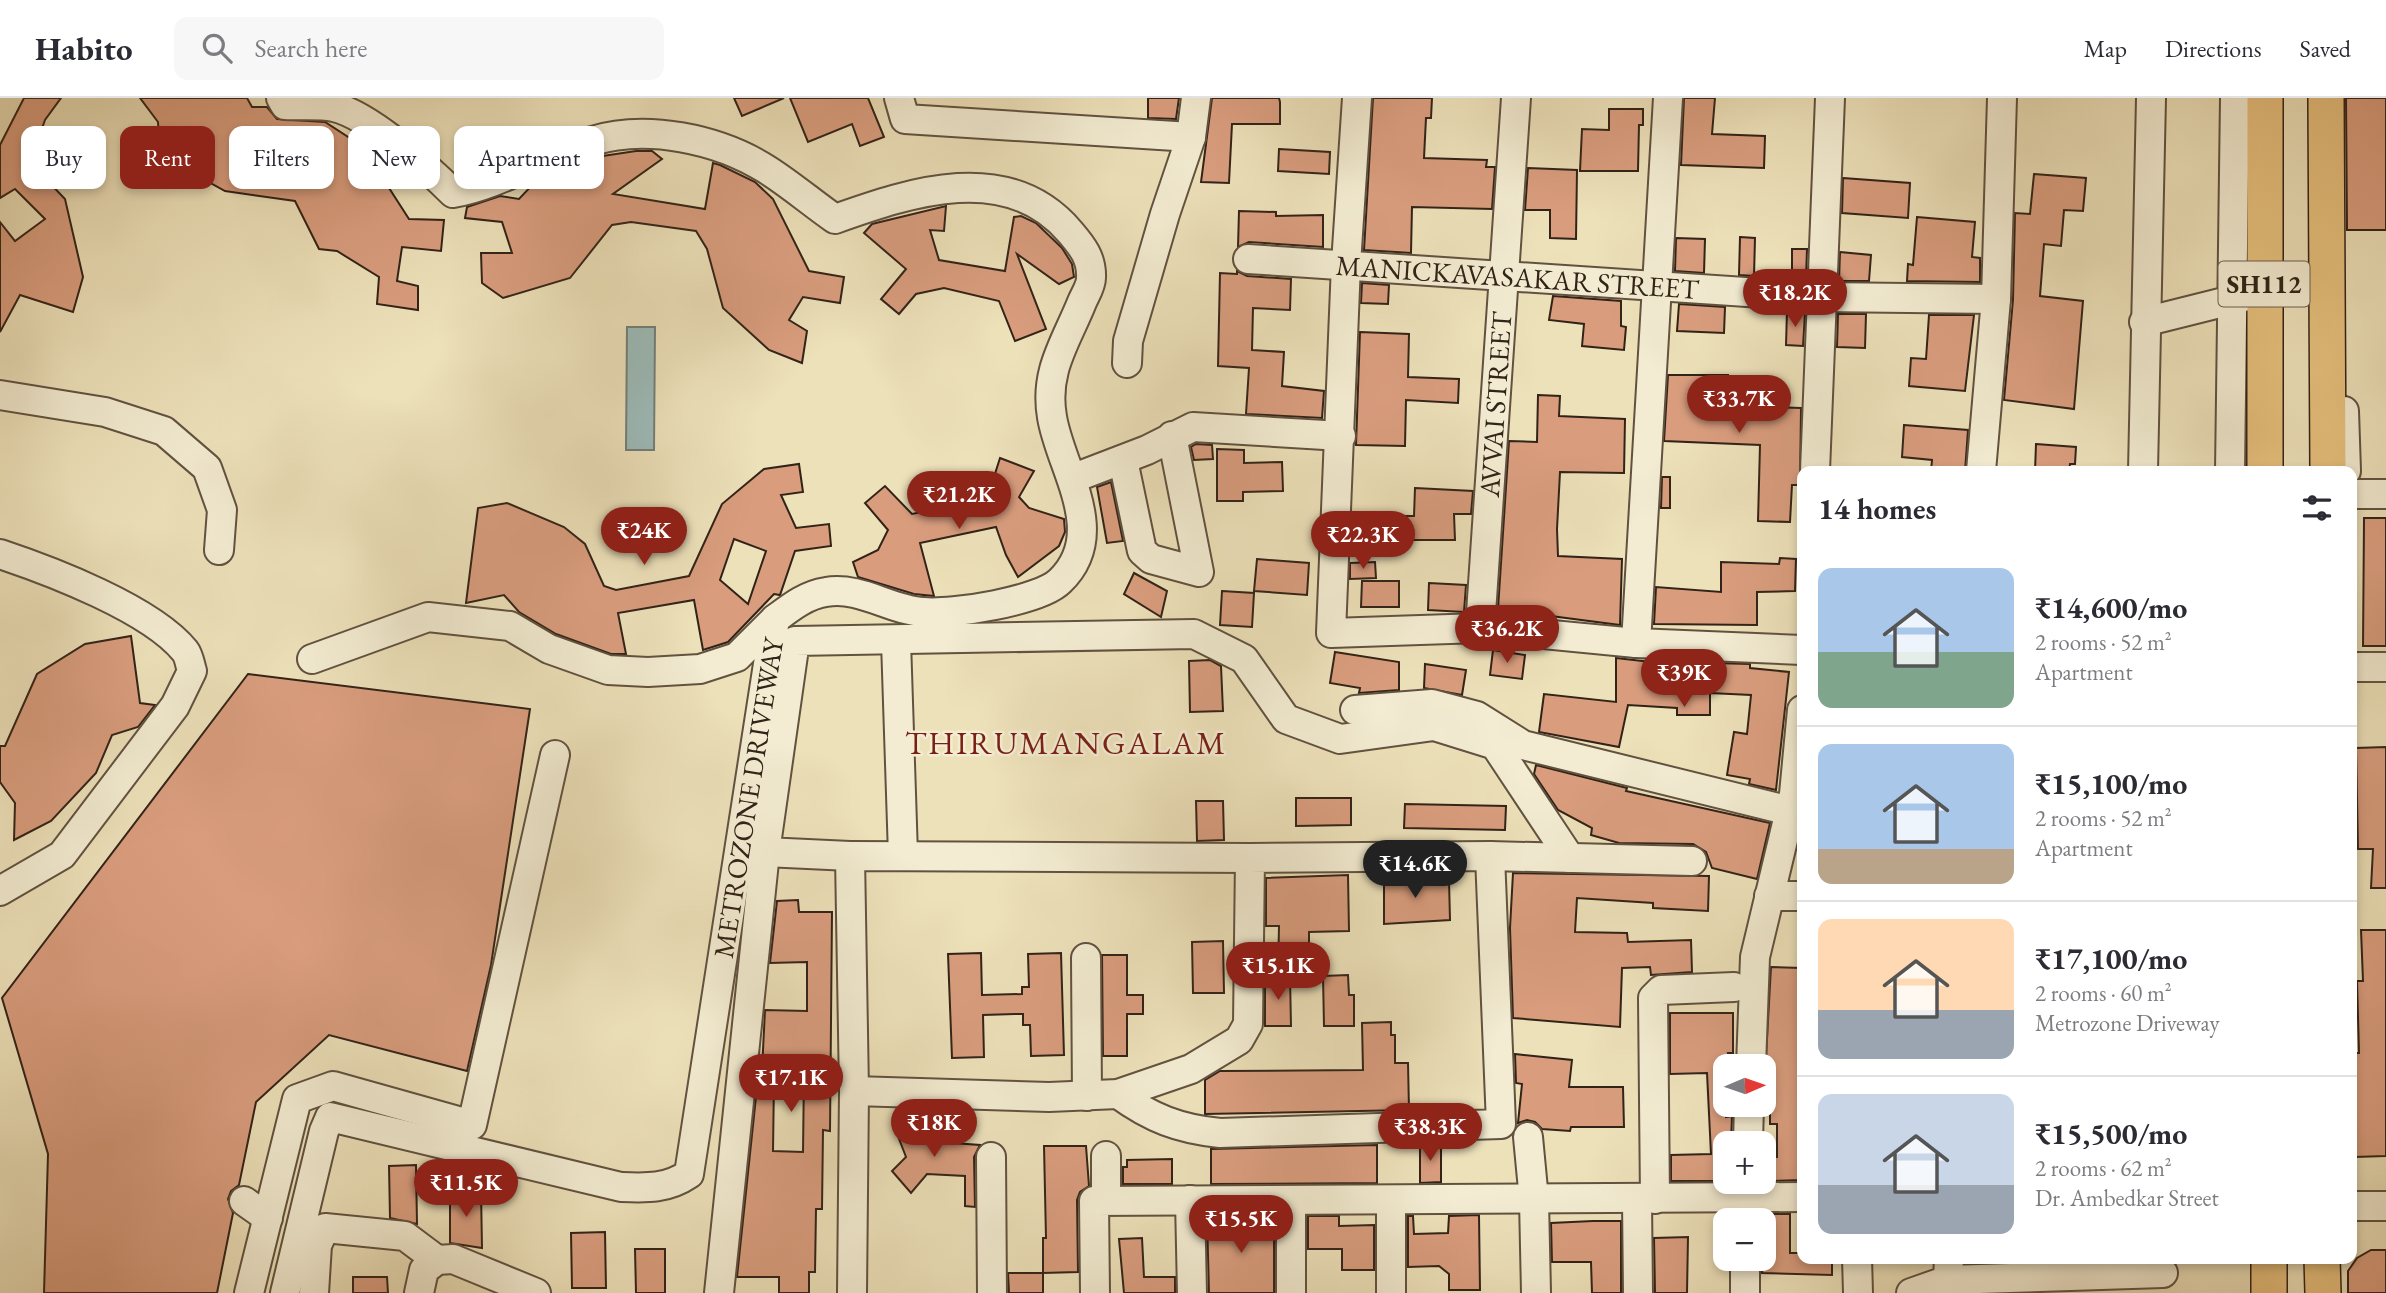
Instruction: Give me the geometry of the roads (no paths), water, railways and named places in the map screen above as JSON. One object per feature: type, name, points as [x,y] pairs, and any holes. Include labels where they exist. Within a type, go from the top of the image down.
[{"type":"main road","name":"SH112","points":[[2265,98],[2248,296],[2265,466]]},
{"type":"main road","name":"SH112","points":[[2326,98],[2335,373],[2328,466]]},
{"type":"main road","points":[[2269,1264],[2269,1293]]},
{"type":"main road","points":[[2322,1264],[2323,1293]]},
{"type":"street","name":"METROZONE DRIVEWAY","points":[[281,98],[285,105],[336,107],[424,164],[453,193],[477,189],[592,141],[635,133],[716,146],[764,168],[835,219],[894,198],[950,189],[1003,188],[1056,216],[1088,254],[1092,280],[1053,365],[1052,417],[1074,478],[1083,527],[1076,556],[1060,581],[1037,596],[980,607],[922,612],[847,591],[826,592],[802,599],[775,619],[689,1174],[677,1182],[655,1189],[621,1186],[330,1118],[324,1131],[285,1293]]},
{"type":"street","points":[[899,98],[905,119],[1191,137]]},
{"type":"street","points":[[1127,363],[1128,341],[1165,214],[1191,137],[1196,98]]},
{"type":"street","points":[[1356,98],[1346,264],[1331,633],[1480,628],[1636,643],[1797,650]]},
{"type":"street","name":"AVVAI STREET","points":[[1480,628],[1516,98]]},
{"type":"street","points":[[1636,643],[1668,98]]},
{"type":"street","points":[[1815,466],[1830,98]]},
{"type":"street","points":[[1981,466],[1996,299],[2002,98]]},
{"type":"street","points":[[2143,466],[2144,322],[2151,98]]},
{"type":"street","points":[[2231,466],[2248,296],[2235,98]]},
{"type":"street","points":[[2338,98],[2335,373],[2345,466]]},
{"type":"street","name":"MANICKAVASAKAR STREET","points":[[1248,259],[1821,297],[1996,299]]},
{"type":"street","points":[[2144,322],[2248,296]]},
{"type":"street","points":[[0,395],[105,412],[164,431],[206,468],[222,510],[219,550]]},
{"type":"street","points":[[1074,478],[1123,460],[1193,427],[1341,436]]},
{"type":"street","points":[[1123,460],[1142,551],[1151,559],[1199,572],[1172,436]]},
{"type":"street","points":[[2357,494],[2386,494]]},
{"type":"street","points":[[0,554],[129,608],[156,625],[186,652],[192,671],[176,706],[62,855],[0,891]]},
{"type":"street","points":[[312,659],[428,617],[510,626],[550,649],[608,670],[648,672],[701,669],[737,657],[775,619]]},
{"type":"street","points":[[719,1293],[765,852],[795,641],[1194,634],[1244,659],[1286,719],[1340,739],[1434,726],[1495,745],[1570,858]]},
{"type":"street","points":[[897,641],[903,855]]},
{"type":"street","points":[[2357,667],[2386,667]]},
{"type":"street","points":[[1355,710],[1432,704],[1477,716],[1523,745],[1790,811]]},
{"type":"street","points":[[1751,1054],[1755,957],[1790,811],[1797,752]]},
{"type":"street","points":[[249,1293],[297,1099],[332,1086],[472,1125],[555,755]]},
{"type":"street","points":[[765,852],[850,856],[1490,856],[1692,861]]},
{"type":"street","points":[[850,856],[854,1091],[852,1293]]},
{"type":"street","points":[[1118,1094],[1163,1122],[1188,1130],[1220,1133],[1501,1124],[1490,856]]},
{"type":"street","points":[[854,1091],[1087,1096],[1118,1094],[1191,1069],[1239,1040],[1248,1024],[1250,858]]},
{"type":"street","points":[[1769,896],[1797,896]]},
{"type":"street","points":[[1086,958],[1087,1096]]},
{"type":"street","points":[[1638,1293],[1646,1200],[1653,998],[1661,990],[1734,987]]},
{"type":"street","points":[[1528,1138],[1534,1200],[1536,1293]]},
{"type":"street","points":[[1095,1293],[1100,1200],[1106,1156]]},
{"type":"street","points":[[991,1157],[992,1293]]},
{"type":"street","points":[[1100,1200],[1746,1200],[1797,1197]]},
{"type":"street","points":[[1190,1200],[1192,1293]]},
{"type":"street","points":[[1291,1200],[1291,1293]]},
{"type":"street","points":[[1391,1200],[1391,1293]]},
{"type":"street","points":[[244,1201],[268,1218]]},
{"type":"street","points":[[2357,1206],[2386,1206]]},
{"type":"street","points":[[314,1293],[317,1245],[325,1228],[405,1236],[437,1260]]},
{"type":"street","points":[[418,1293],[424,1270],[437,1260],[453,1259],[536,1293]]},
{"type":"street","points":[[1857,1264],[1858,1293]]},
{"type":"street","points":[[1911,1293],[1948,1269],[2031,1285],[2075,1267],[2164,1275]]},
{"type":"street","points":[[1745,1271],[1745,1293]]},
{"type":"water","points":[[627,327],[655,327],[654,450],[626,450]]},
{"type":"district","name":"THIRUMANGALAM","points":[[1066,743]]}]
